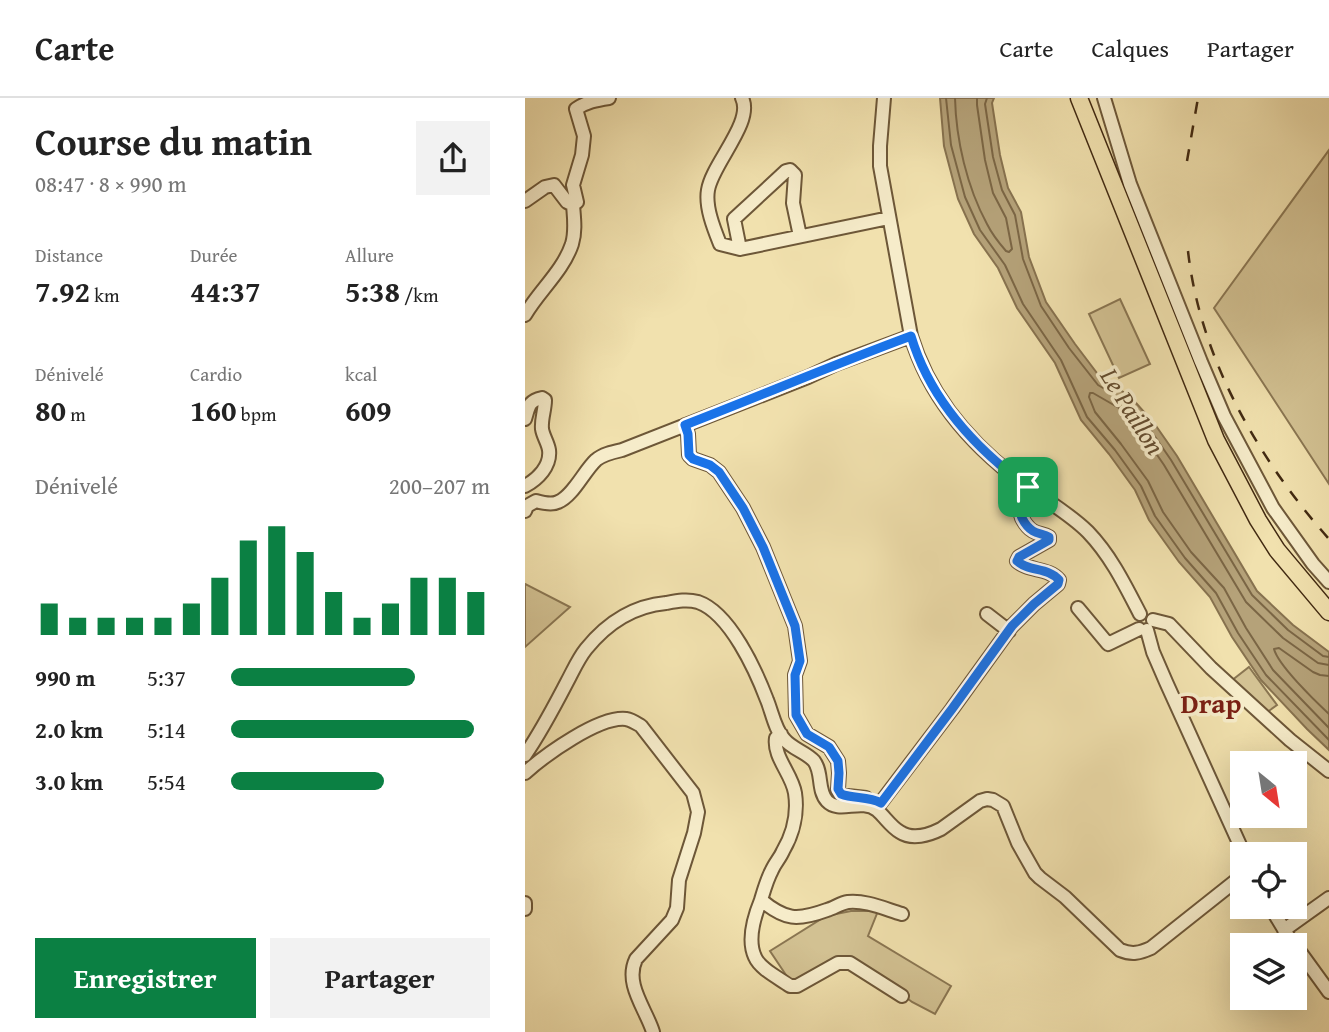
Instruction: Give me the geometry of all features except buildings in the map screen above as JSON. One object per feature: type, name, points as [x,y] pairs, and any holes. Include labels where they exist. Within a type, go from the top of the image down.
[{"type":"main road","points":[[1079,98],[1216,440],[1251,509],[1277,550],[1329,612]]},
{"type":"main road","points":[[1084,98],[1222,437],[1284,549],[1329,603]]},
{"type":"street","points":[[525,315],[563,263],[572,245],[575,230],[573,205],[577,202],[573,185],[582,155],[584,136],[576,109],[583,104],[609,98]]},
{"type":"street","points":[[742,98],[745,104],[740,125],[714,171],[708,191],[714,230],[720,244],[740,249],[889,218]]},
{"type":"street","points":[[884,98],[880,166],[917,357],[949,412],[982,449],[1002,468],[1073,519],[1095,540],[1114,564],[1140,614],[1148,614],[1146,626],[1153,652],[1239,842]]},
{"type":"street","points":[[1104,98],[1130,184],[1224,416],[1273,508],[1329,582]]},
{"type":"street","points":[[740,249],[734,219],[790,170],[795,175],[793,202],[800,236]]},
{"type":"street","points":[[525,201],[545,187],[554,185],[567,202],[573,205]]},
{"type":"street","points":[[525,512],[527,506],[536,501],[558,503],[597,458],[911,336]]},
{"type":"street","points":[[525,419],[534,400],[545,400],[542,431],[549,452],[548,464],[535,481],[525,486]]},
{"type":"street","points":[[685,425],[689,455],[719,472],[743,508],[763,547],[795,626],[800,661],[795,675],[796,715],[807,734],[829,747],[838,761],[838,789],[841,794],[872,798],[899,832],[919,836],[935,832],[980,801],[987,799],[999,802],[1006,812],[1018,843],[1039,878],[1065,897],[1120,950],[1128,953],[1151,948],[1230,886]]},
{"type":"street","points":[[878,806],[1008,633],[1034,604],[1058,584],[1059,580],[1047,571],[1021,565],[1017,561],[1019,557],[1049,540],[1046,534],[1030,530],[1019,510],[1020,501],[1028,487]]},
{"type":"street","points":[[525,755],[583,652],[595,639],[610,625],[635,610],[650,604],[685,600],[708,607],[727,625],[752,664],[784,739],[815,762],[820,774],[822,793],[829,803],[839,807],[865,804],[878,806]]},
{"type":"street","points":[[1078,608],[1108,644],[1146,626],[1168,624],[1211,668],[1290,740],[1329,771]]},
{"type":"street","points":[[987,614],[1008,633]]},
{"type":"street","points":[[525,773],[564,743],[582,733],[619,719],[630,719],[641,726],[693,793],[698,812],[679,880],[677,908],[672,920],[632,966],[632,979],[653,1032]]},
{"type":"street","points":[[781,734],[776,738],[776,747],[790,776],[796,809],[790,837],[772,869],[751,937],[755,957],[764,968],[790,986],[797,986],[838,964],[850,962],[902,996]]},
{"type":"street","points":[[1284,930],[1329,898]]},
{"type":"street","points":[[761,901],[783,916],[803,917],[848,902],[871,904],[902,914]]},
{"type":"street","points":[[525,903],[525,909]]},
{"type":"street","points":[[1278,919],[1286,933]]},
{"type":"street","points":[[1307,962],[1329,992]]},
{"type":"shaded area","points":[[1329,150],[1329,484],[1214,308]]},
{"type":"shaded area","points":[[1120,299],[1150,364],[1119,378],[1089,314]]},
{"type":"shaded area","points":[[525,584],[570,607],[525,647]]},
{"type":"shaded area","points":[[1249,667],[1277,705],[1266,713],[1231,681]]},
{"type":"shaded area","points":[[851,911],[878,911],[868,936],[951,986],[935,1014],[912,1002],[866,966],[844,956],[792,984],[770,951],[826,916]]},
{"type":"water","name":"Le Paillon","points":[[940,98],[994,98],[992,103],[1000,155],[1008,188],[1021,212],[1029,257],[1046,302],[1103,381],[1129,395],[1154,423],[1177,456],[1257,591],[1293,625],[1329,652],[1329,750],[1261,680],[1232,637],[1210,597],[1179,562],[1149,520],[1135,490],[1081,420],[1055,363],[1017,308],[998,268],[974,234],[958,199],[944,146]]},
{"type":"railway","points":[[1187,161],[1198,98]]},
{"type":"railway","points":[[1188,251],[1205,330],[1236,405],[1279,475],[1329,539]]},
{"type":"district","name":"Drap","points":[[1211,702]]},
{"type":"route","points":[[911,336],[917,357],[949,412],[1002,468],[1028,487],[1020,501],[1019,510],[1030,530],[1046,534],[1049,540],[1019,557],[1017,561],[1021,565],[1047,571],[1059,580],[1058,584],[1012,626],[881,803],[872,798],[841,794],[838,789],[838,761],[829,747],[807,734],[796,715],[795,675],[800,661],[795,626],[763,547],[743,508],[719,472],[689,455],[685,425],[911,336]]}]
